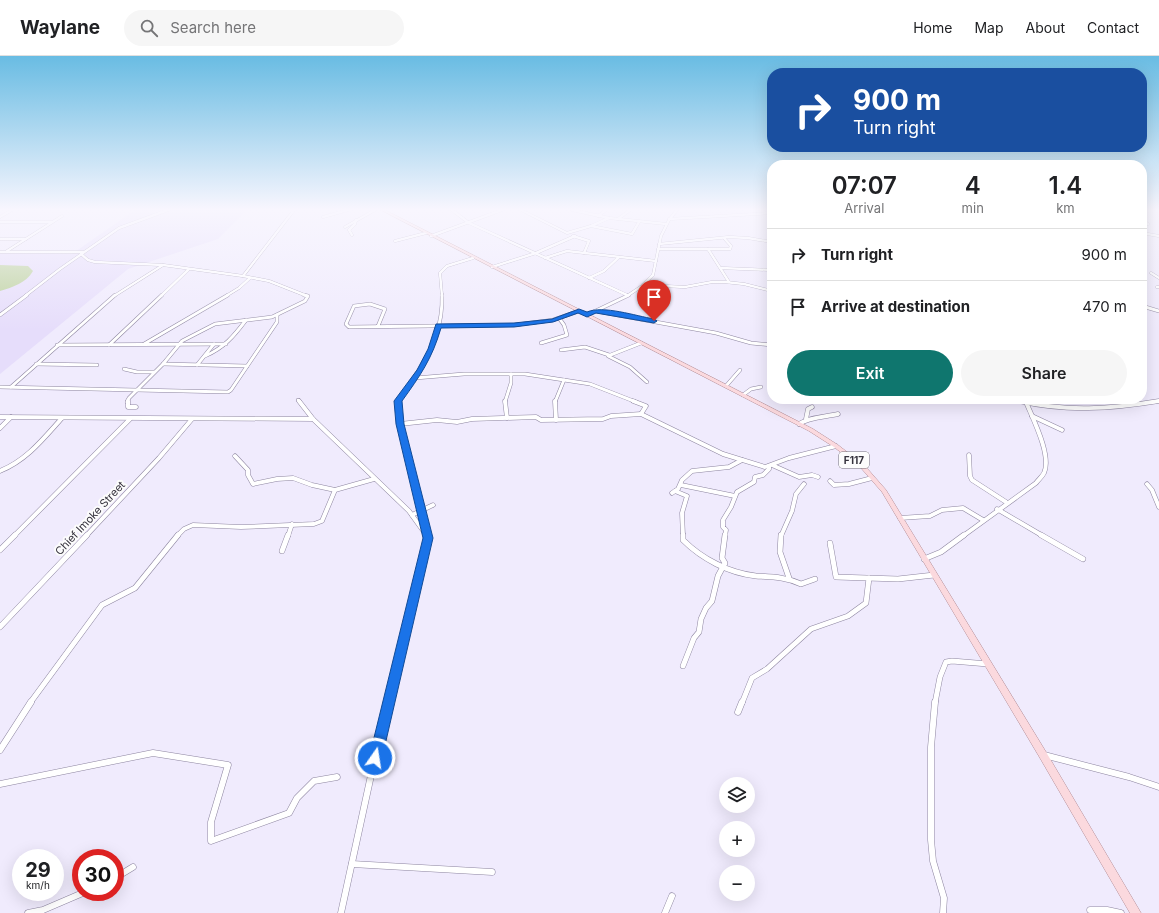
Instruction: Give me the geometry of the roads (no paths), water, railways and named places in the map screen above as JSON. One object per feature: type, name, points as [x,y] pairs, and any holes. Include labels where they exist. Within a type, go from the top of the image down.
[{"type":"main road","name":"F117","points":[[459,250],[799,424],[836,446],[863,467],[884,491],[1136,913]]},
{"type":"street","points":[[0,314],[88,250]]},
{"type":"street","points":[[243,276],[263,250]]},
{"type":"street","points":[[527,250],[627,295]]},
{"type":"street","points":[[492,267],[545,250]]},
{"type":"street","points":[[587,315],[627,295],[643,285],[652,277],[658,250]]},
{"type":"street","points":[[709,250],[729,282]]},
{"type":"street","points":[[545,258],[564,251],[656,260]]},
{"type":"street","points":[[0,252],[85,252]]},
{"type":"street","points":[[81,254],[88,260],[103,263],[163,265],[243,276],[269,281],[308,296],[305,301],[277,315],[264,318],[233,320],[212,326],[182,340],[162,364],[135,390],[127,403],[128,407],[136,408]]},
{"type":"street","points":[[589,278],[604,271],[619,257]]},
{"type":"street","points":[[341,913],[386,712],[428,538],[400,424],[398,401],[415,378],[431,349],[441,316],[442,300],[440,273],[443,268],[447,266],[474,258]]},
{"type":"street","points":[[10,387],[116,294],[163,265]]},
{"type":"street","points":[[721,268],[767,270]]},
{"type":"street","points":[[109,345],[189,269]]},
{"type":"street","points":[[1151,273],[1159,278]]},
{"type":"street","points":[[142,345],[239,288],[250,278]]},
{"type":"street","points":[[643,285],[685,287],[716,282],[729,282],[767,290]]},
{"type":"street","points":[[378,326],[385,309],[380,306],[364,304],[354,306],[346,324],[349,327],[484,327],[514,325],[527,322],[546,322],[579,311]]},
{"type":"street","points":[[1147,307],[1159,311]]},
{"type":"street","points":[[595,311],[716,333],[751,343],[767,345]]},
{"type":"street","points":[[0,387],[226,393],[231,390],[277,322],[277,315]]},
{"type":"street","points":[[541,343],[567,335],[564,325],[559,318]]},
{"type":"street","points":[[205,356],[233,339],[246,320]]},
{"type":"street","points":[[609,355],[641,343]]},
{"type":"street","points":[[197,365],[214,344]]},
{"type":"street","points":[[57,345],[226,344]]},
{"type":"street","points":[[561,350],[585,347],[609,355],[610,358],[630,367],[647,382]]},
{"type":"street","points":[[36,364],[97,366]]},
{"type":"street","points":[[162,364],[247,366]]},
{"type":"street","points":[[124,369],[137,372],[154,372]]},
{"type":"street","points":[[726,386],[740,370]]},
{"type":"street","points":[[415,378],[464,374],[525,374],[590,384],[646,406],[641,414]]},
{"type":"street","points":[[507,418],[506,400],[511,383],[511,374]]},
{"type":"street","points":[[556,420],[554,403],[555,397],[564,380]]},
{"type":"street","points":[[743,395],[750,389],[761,387]]},
{"type":"street","points":[[298,400],[314,419],[412,515],[428,538]]},
{"type":"street","points":[[1147,403],[1159,401]]},
{"type":"street","points":[[924,559],[942,552],[1006,502],[1036,483],[1044,473],[1046,459],[1041,441],[1027,404]]},
{"type":"street","points":[[1034,404],[1051,408],[1082,410],[1137,404]]},
{"type":"street","points":[[806,419],[808,409],[812,408]]},
{"type":"street","points":[[400,424],[437,420],[457,422],[472,419],[536,417],[541,420],[603,419],[608,416],[632,416],[641,414],[723,454],[765,467],[789,458],[836,446]]},
{"type":"street","points":[[799,424],[806,419],[815,419],[838,414]]},
{"type":"street","points":[[1031,415],[1062,430]]},
{"type":"street","points":[[0,417],[314,419]]},
{"type":"street","points":[[0,428],[11,417]]},
{"type":"street","points":[[0,471],[7,469],[21,460],[62,418]]},
{"type":"street","points":[[0,550],[130,419]]},
{"type":"street","name":"Chief Imoke Street","points":[[0,627],[159,458],[192,419]]},
{"type":"street","points":[[969,455],[970,476],[972,480],[1006,502]]},
{"type":"street","points":[[235,456],[248,470],[248,475],[253,484],[278,479],[293,478],[312,485],[335,490],[374,479]]},
{"type":"street","points":[[742,460],[728,467],[692,471],[682,480],[678,489],[673,492],[687,496],[682,513],[683,540],[696,552],[722,566],[751,575],[789,578],[801,584],[815,579]]},
{"type":"street","points":[[770,465],[778,466],[797,477],[805,477],[809,474],[814,474],[818,477]]},
{"type":"street","points":[[684,666],[694,638],[699,632],[701,619],[704,617],[706,607],[712,602],[722,566],[725,563],[722,558],[724,552],[723,541],[726,530],[723,527],[723,520],[731,507],[737,492],[754,482],[755,477],[758,477],[766,472],[770,465]]},
{"type":"street","points":[[830,481],[834,485],[849,484],[872,478]]},
{"type":"street","points":[[789,578],[780,558],[779,544],[791,512],[796,493],[804,484]]},
{"type":"street","points":[[1146,484],[1152,490],[1159,508]]},
{"type":"street","points":[[681,485],[735,496]]},
{"type":"street","points":[[0,750],[41,687],[102,605],[135,588],[174,538],[184,529],[193,525],[241,527],[314,524],[322,521],[335,490]]},
{"type":"street","points":[[412,515],[422,512],[433,505]]},
{"type":"street","points":[[900,518],[930,516],[942,510],[963,508],[983,520]]},
{"type":"street","points":[[997,509],[1084,559]]},
{"type":"street","points":[[282,551],[292,524]]},
{"type":"street","points":[[830,543],[836,577],[898,578],[934,575]]},
{"type":"street","points":[[923,574],[933,572],[934,575]]},
{"type":"street","points":[[738,712],[752,678],[766,669],[811,629],[848,616],[866,603],[869,578]]},
{"type":"street","points":[[943,913],[945,905],[940,881],[932,855],[931,838],[931,743],[936,702],[942,670],[946,662],[952,661],[988,664]]},
{"type":"street","points":[[0,784],[6,784],[153,752],[228,765],[211,822],[211,841],[288,813],[297,798],[314,781],[338,777]]},
{"type":"street","points":[[1043,755],[1129,777],[1159,787]]},
{"type":"street","points":[[352,864],[492,872]]},
{"type":"street","points":[[124,872],[133,867]]},
{"type":"street","points":[[665,913],[672,896]]},
{"type":"street","points":[[28,913],[43,910],[72,898]]},
{"type":"street","points":[[1090,910],[1107,910],[1121,913]]}]
